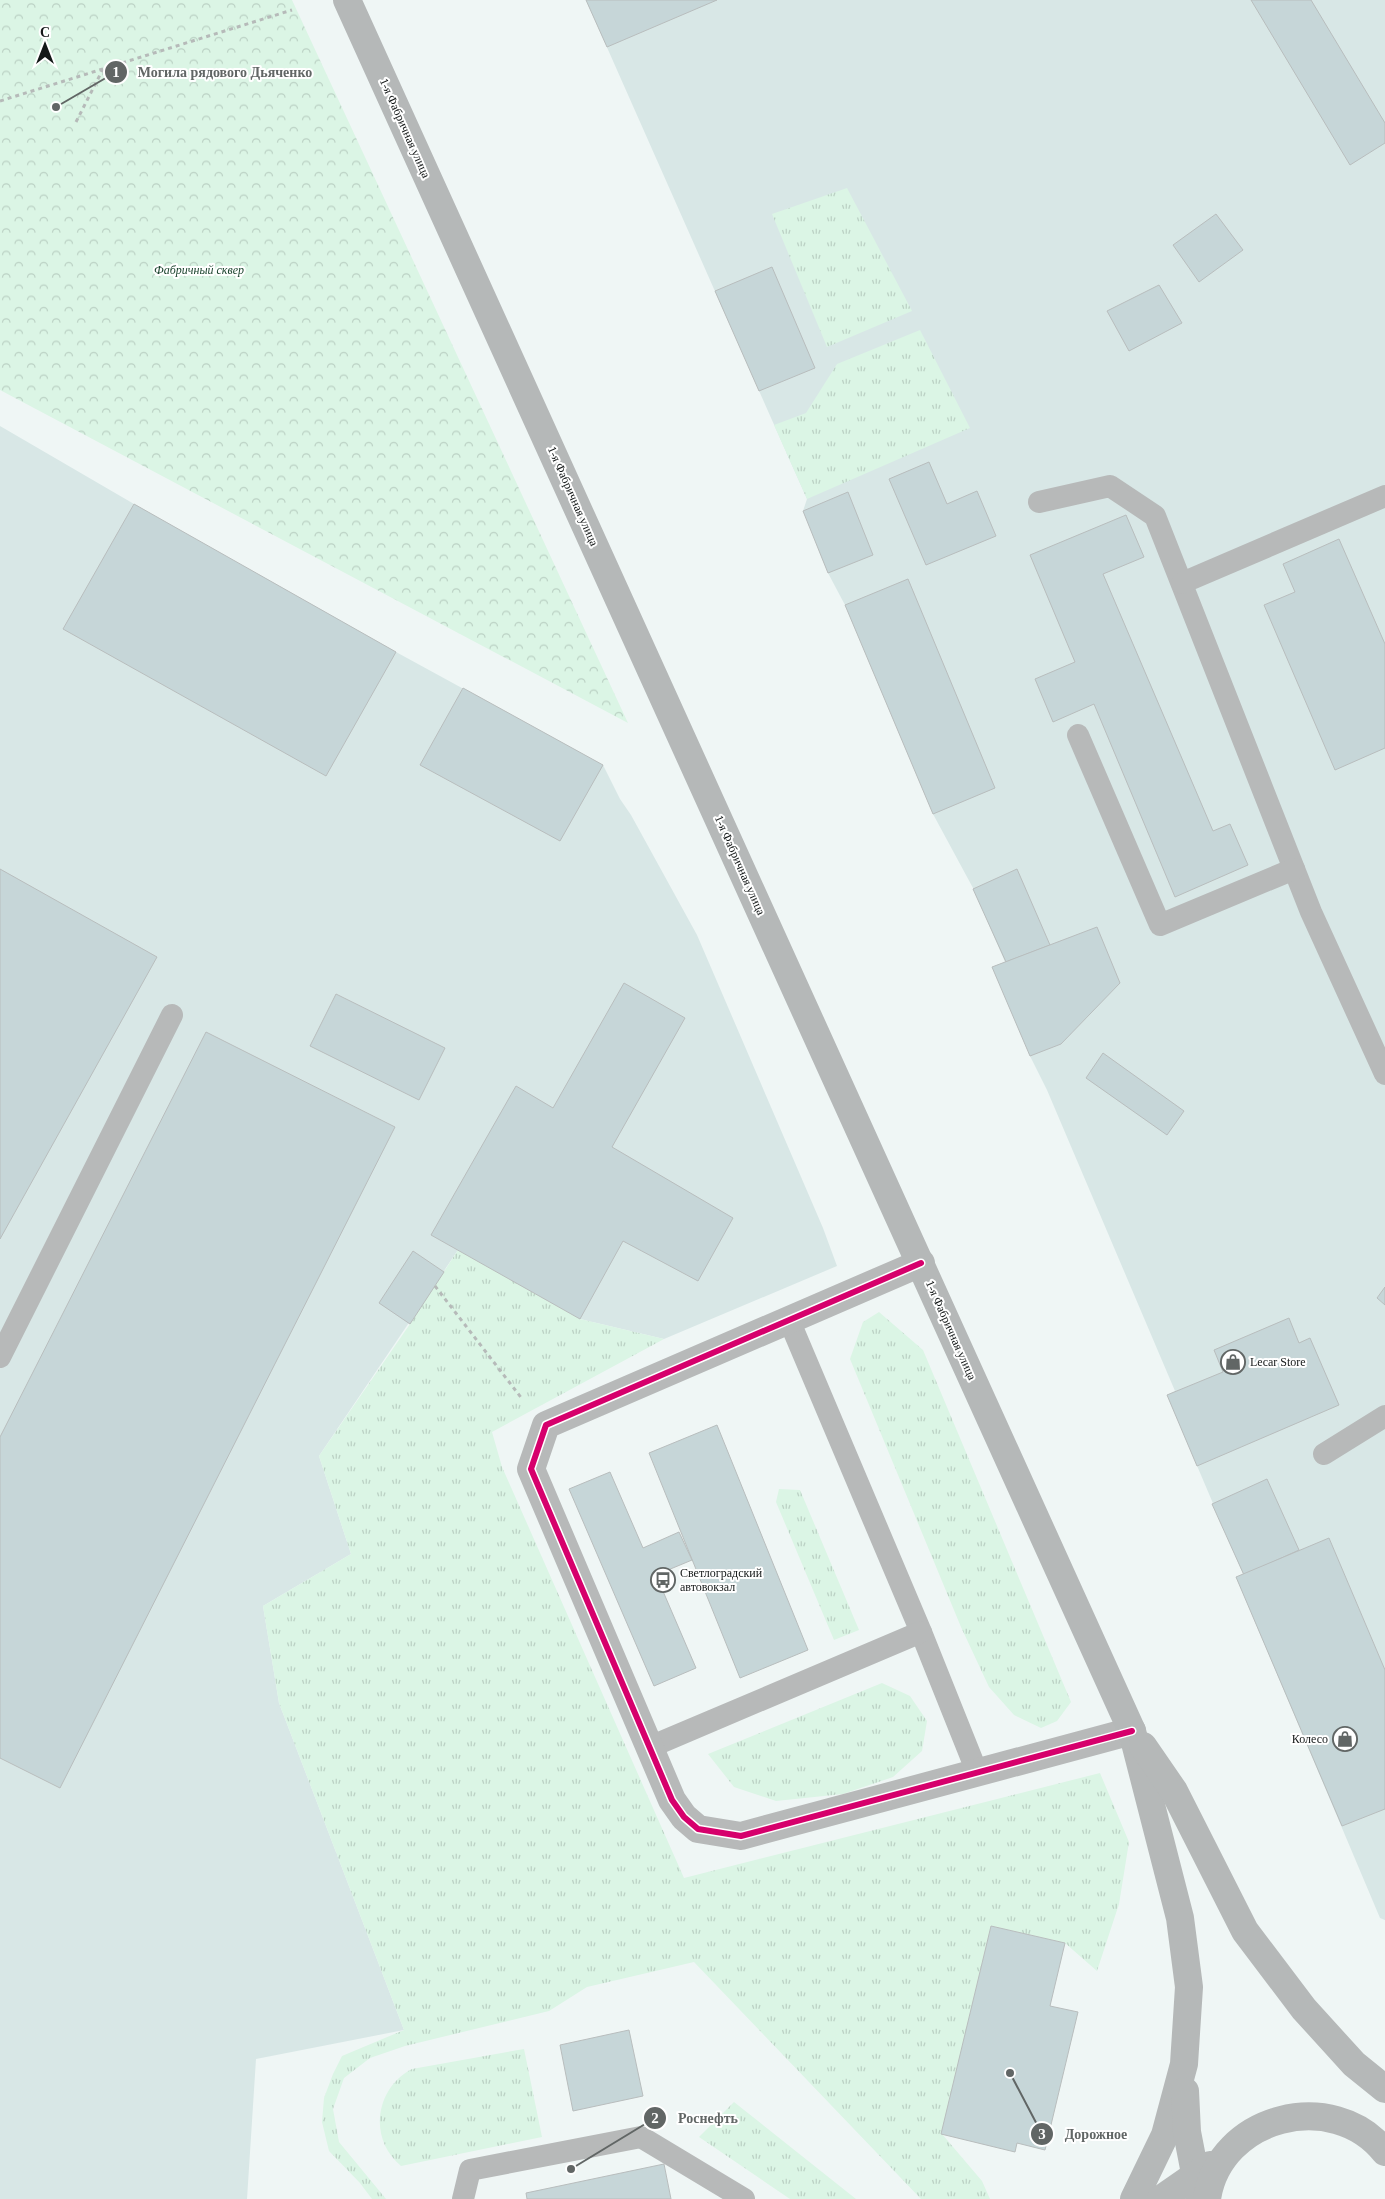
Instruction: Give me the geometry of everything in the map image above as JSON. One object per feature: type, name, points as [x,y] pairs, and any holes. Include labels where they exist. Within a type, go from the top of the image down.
[{"type":"main road","name":"1-я Фабричная улица","points":[[347,0],[1132,1731]]},
{"type":"main road","points":[[1132,1731],[1180,1918],[1189,1987],[1184,2064],[1187,2132],[1201,2191]]},
{"type":"main road","points":[[1132,1731],[1174,1791],[1245,1931],[1304,2009],[1354,2064],[1385,2089]]},
{"type":"main road","points":[[1134,2199],[1165,2135],[1184,2064]]},
{"type":"main road","points":[[1161,2199],[1201,2191],[1209,2186],[1226,2155],[1252,2131],[1284,2117],[1319,2116],[1385,2131]]},
{"type":"main road","points":[[1350,2124],[1377,2142],[1385,2152]]},
{"type":"street","points":[[921,1263],[546,1425],[531,1469],[672,1800],[684,1817],[698,1829],[741,1836],[1132,1731]]},
{"type":"lane","points":[[1038,502],[1110,486],[1155,516],[1311,912],[1385,1074]]},
{"type":"lane","points":[[1182,584],[1385,496]]},
{"type":"lane","points":[[1078,735],[1160,925],[1294,869]]},
{"type":"lane","points":[[0,1357],[172,1016]]},
{"type":"lane","points":[[789,1320],[921,1632],[977,1772]]},
{"type":"lane","points":[[1324,1454],[1385,1416]]},
{"type":"lane","points":[[650,1747],[921,1632]]},
{"type":"lane","points":[[463,2199],[470,2170],[641,2137],[744,2199]]},
{"type":"path","points":[[0,101],[292,10]]},
{"type":"path","points":[[76,122],[103,69]]},
{"type":"path","points":[[435,1286],[525,1403]]},
{"type":"shaded area","points":[[586,0],[1385,0],[1385,1920],[1380,1918],[1236,1577],[1243,1574],[1167,1395],[1175,1391],[1047,1090],[1030,1056],[992,967],[1005,962],[973,888],[933,814],[845,605],[828,573],[803,511],[807,499]]},
{"type":"shaded area","points":[[0,426],[396,652],[603,765],[620,799],[631,815],[697,935],[823,1228],[837,1266],[664,1339],[580,1319],[458,1250],[319,1456],[351,1554],[263,1606],[279,1703],[404,2030],[256,2059],[247,2199],[0,2199]]},
{"type":"green space","name":"Фабричный сквер","points":[[0,0],[292,0],[628,723],[0,390]]},
{"type":"green space","points":[[847,188],[912,311],[827,347],[772,214]]},
{"type":"green space","points":[[920,330],[970,428],[807,499],[774,425],[806,413],[837,364]]},
{"type":"green space","points":[[458,1250],[580,1319],[664,1339],[492,1432],[502,1467],[684,1878],[1100,1773],[1129,1842],[1119,1904],[1097,1971],[1065,1943],[991,1926],[942,2134],[982,2181],[990,2199],[921,2199],[694,1962],[587,1987],[549,2011],[405,2046],[370,2058],[344,2078],[333,2109],[339,2142],[386,2199],[372,2199],[360,2183],[329,2151],[322,2122],[324,2098],[342,2056],[404,2030],[279,1703],[263,1606],[351,1554],[319,1456],[410,1324]]},
{"type":"green space","points":[[879,1312],[923,1350],[1071,1702],[1057,1721],[1041,1728],[1014,1715],[989,1687],[961,1627],[850,1359],[863,1322]]},
{"type":"green space","points":[[779,1489],[800,1490],[859,1630],[834,1640],[776,1502]]},
{"type":"green space","points":[[882,1683],[910,1696],[927,1721],[922,1751],[893,1777],[843,1794],[776,1801],[734,1787],[708,1754]]},
{"type":"green space","points":[[524,2049],[542,2137],[401,2166],[390,2155],[380,2128],[380,2115],[390,2088],[400,2078],[412,2069]]},
{"type":"green space","points":[[734,2102],[856,2199],[790,2199],[699,2137]]},
{"type":"building","points":[[586,0],[717,0],[607,47]]},
{"type":"building","points":[[1251,0],[1311,0],[1385,123],[1385,143],[1350,165]]},
{"type":"building","points":[[1216,214],[1243,250],[1199,282],[1173,245]]},
{"type":"building","points":[[772,267],[815,368],[759,391],[715,291]]},
{"type":"building","points":[[1159,285],[1182,323],[1129,351],[1107,311]]},
{"type":"building","points":[[929,462],[947,504],[977,491],[996,536],[926,565],[889,479]]},
{"type":"building","points":[[848,492],[873,555],[828,573],[803,511]]},
{"type":"building","points":[[134,504],[396,652],[326,776],[63,629]]},
{"type":"building","points":[[1126,515],[1144,557],[1103,574],[1213,831],[1230,824],[1248,865],[1175,897],[1094,704],[1053,722],[1035,679],[1075,662],[1030,555]]},
{"type":"building","points":[[1339,539],[1385,644],[1385,748],[1335,770],[1264,605],[1295,592],[1283,564]]},
{"type":"building","points":[[908,579],[995,788],[933,814],[845,605]]},
{"type":"building","points":[[463,688],[603,765],[560,841],[420,765]]},
{"type":"building","points":[[0,869],[157,957],[0,1239]]},
{"type":"building","points":[[1017,869],[1050,945],[1006,962],[973,889]]},
{"type":"building","points":[[1097,927],[1120,983],[1061,1044],[1030,1056],[992,967]]},
{"type":"building","points":[[624,983],[685,1018],[612,1147],[733,1218],[698,1281],[623,1241],[580,1319],[431,1235],[516,1086],[553,1108]]},
{"type":"building","points":[[336,994],[445,1048],[419,1100],[310,1046]]},
{"type":"building","points":[[206,1032],[395,1127],[60,1788],[0,1758],[0,1437]]},
{"type":"building","points":[[1103,1053],[1184,1111],[1167,1135],[1086,1078]]},
{"type":"building","points":[[413,1251],[444,1272],[410,1324],[379,1303]]},
{"type":"building","points":[[1385,1287],[1385,1305],[1377,1298]]},
{"type":"building","points":[[1289,1318],[1299,1343],[1310,1338],[1339,1405],[1197,1466],[1167,1395],[1223,1372],[1214,1350]]},
{"type":"building","points":[[717,1425],[808,1650],[740,1678],[649,1453]]},
{"type":"building","points":[[610,1472],[643,1548],[679,1532],[692,1560],[656,1575],[696,1668],[654,1686],[569,1489]]},
{"type":"building","points":[[1267,1479],[1299,1550],[1244,1575],[1212,1504]]},
{"type":"building","name":"Колесо","points":[[1329,1538],[1385,1670],[1385,1809],[1342,1826],[1236,1577]]},
{"type":"building","points":[[991,1926],[1065,1943],[1050,2006],[1078,2012],[1045,2150],[1017,2143],[1015,2152],[941,2134]]},
{"type":"building","points":[[629,2030],[643,2096],[573,2111],[560,2045]]},
{"type":"building","points":[[664,2164],[671,2199],[527,2199],[526,2193]]},
{"type":"cycle path","points":[[921,1263],[546,1425],[531,1469],[672,1800],[684,1817],[698,1829],[741,1836],[1132,1731]]},
{"type":"place","name":"Могила рядового Дьяченко","points":[[56,107]]},
{"type":"place","name":"Lecar Store","points":[[1233,1362]]},
{"type":"place","name":"Светлоградский автовокзал","points":[[663,1580]]},
{"type":"place","name":"Колесо","points":[[1345,1739]]},
{"type":"place","name":"Дорожное","points":[[1010,2073]]},
{"type":"place","name":"Роснефть","points":[[571,2169]]}]
